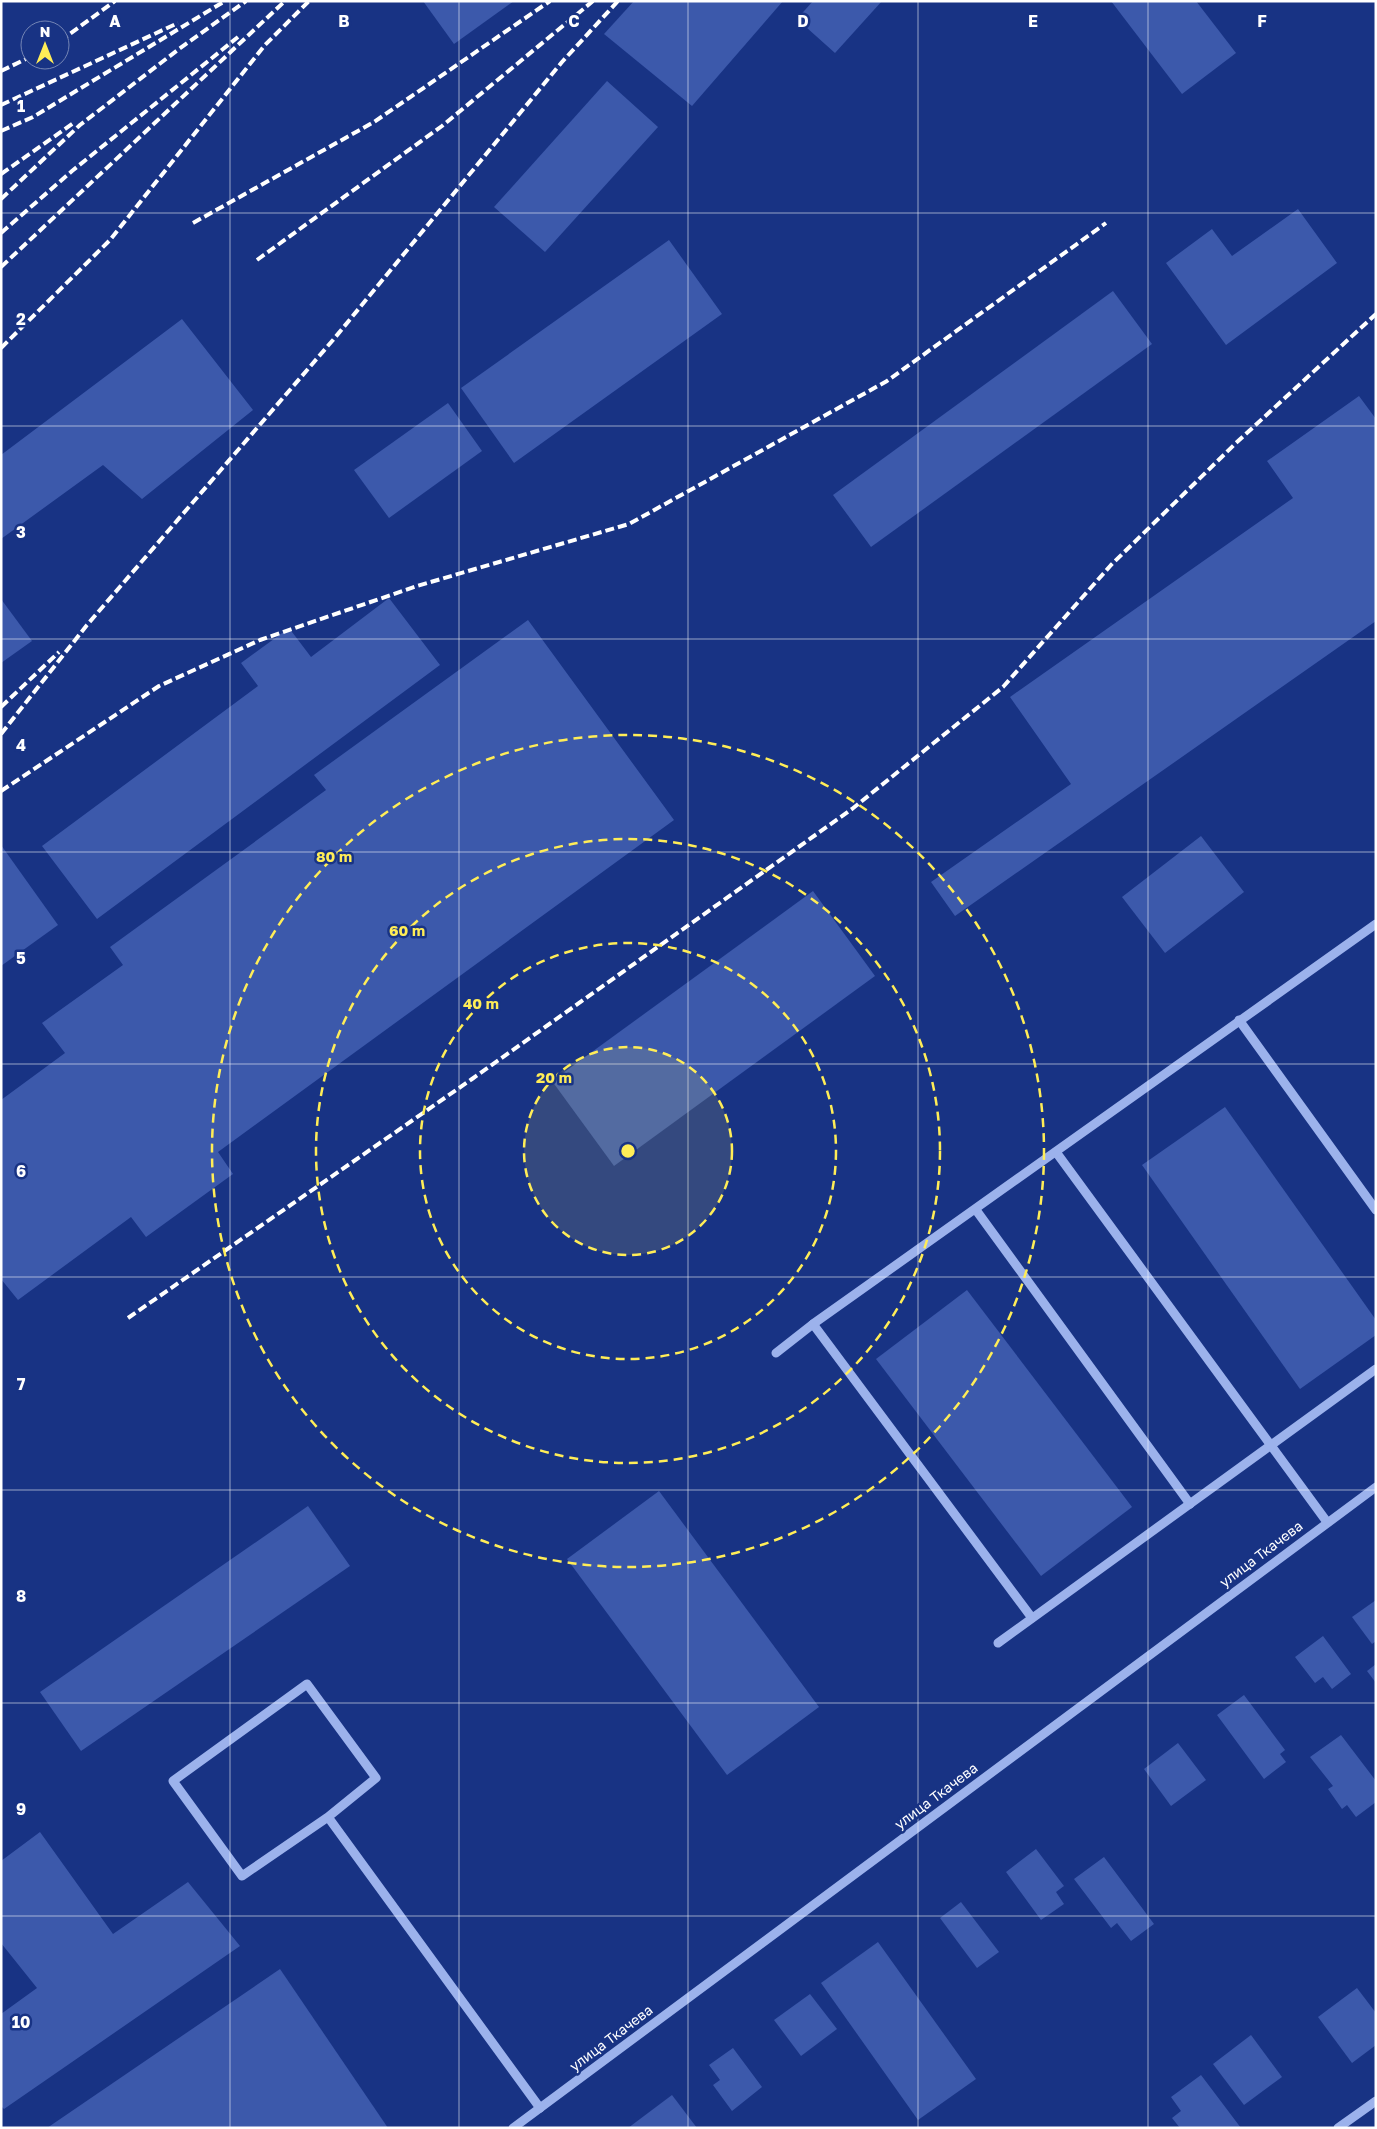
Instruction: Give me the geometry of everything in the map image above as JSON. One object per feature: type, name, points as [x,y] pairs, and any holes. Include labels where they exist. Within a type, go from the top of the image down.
[{"type":"street","points":[[776,1353],[813,1324],[1376,924]]},
{"type":"street","points":[[1239,1020],[1376,1210]]},
{"type":"street","points":[[1056,1152],[1327,1522]]},
{"type":"street","points":[[976,1210],[1190,1504]]},
{"type":"street","points":[[813,1324],[1032,1618]]},
{"type":"street","points":[[998,1643],[1376,1369]]},
{"type":"street","name":"улица Ткачева","points":[[513,2128],[1376,1487]]},
{"type":"street","points":[[307,1684],[376,1778],[328,1817],[242,1876],[173,1782],[307,1684]]},
{"type":"street","points":[[328,1817],[540,2108]]},
{"type":"street","points":[[1338,2128],[1376,2101]]},
{"type":"building","points":[[423,1],[514,1],[454,44]]},
{"type":"building","points":[[634,1],[783,1],[692,106],[604,34]]},
{"type":"building","points":[[813,1],[882,1],[835,53],[797,19]]},
{"type":"building","points":[[1111,1],[1196,1],[1236,53],[1182,94]]},
{"type":"building","points":[[607,81],[658,127],[545,252],[494,207]]},
{"type":"building","points":[[1298,209],[1337,263],[1226,345],[1166,263],[1212,229],[1232,256]]},
{"type":"building","points":[[669,240],[722,314],[514,463],[461,388]]},
{"type":"building","points":[[1113,291],[1152,344],[871,547],[833,495]]},
{"type":"building","points":[[182,319],[253,410],[142,499],[103,465],[1,539],[1,455]]},
{"type":"building","points":[[1359,396],[1376,419],[1376,621],[955,916],[931,882],[1071,784],[1010,697],[1293,498],[1267,461]]},
{"type":"building","points":[[448,403],[482,451],[389,518],[354,470]]},
{"type":"building","points":[[389,598],[440,665],[97,919],[42,846],[258,686],[241,663],[289,628],[311,657]]},
{"type":"building","points":[[1,599],[32,641],[1,663]]},
{"type":"building","points":[[528,620],[674,820],[218,1152],[233,1174],[146,1237],[131,1217],[18,1300],[1,1279],[1,1100],[65,1053],[42,1023],[123,965],[110,947],[326,790],[314,775]]},
{"type":"building","points":[[1201,836],[1244,892],[1165,953],[1122,897]]},
{"type":"building","points":[[1,845],[58,925],[1,966]]},
{"type":"building","points":[[813,891],[875,976],[614,1166],[552,1081]]},
{"type":"building","points":[[1225,1107],[1376,1320],[1376,1335],[1300,1389],[1142,1165]]},
{"type":"building","points":[[967,1290],[1132,1507],[1041,1576],[876,1359]]},
{"type":"building","points":[[659,1491],[819,1707],[727,1775],[567,1559]]},
{"type":"building","points":[[308,1506],[350,1566],[81,1751],[40,1692]]},
{"type":"building","points":[[1376,1600],[1376,1641],[1372,1644],[1352,1617]]},
{"type":"building","points":[[1323,1636],[1351,1674],[1332,1689],[1323,1677],[1315,1683],[1295,1657]]},
{"type":"building","points":[[1376,1664],[1376,1683],[1367,1671]]},
{"type":"building","points":[[1244,1695],[1285,1750],[1280,1754],[1286,1762],[1264,1779],[1217,1715]]},
{"type":"building","points":[[1341,1735],[1376,1781],[1376,1802],[1356,1817],[1347,1805],[1342,1809],[1328,1789],[1333,1786],[1310,1757]]},
{"type":"building","points":[[1178,1743],[1206,1780],[1171,1806],[1144,1769]]},
{"type":"building","points":[[40,1832],[113,1934],[188,1882],[240,1946],[4,2109],[1,2106],[1,2014],[37,1988],[1,1943],[1,1861]]},
{"type":"building","points":[[1036,1849],[1064,1886],[1056,1892],[1064,1904],[1041,1920],[1006,1872]]},
{"type":"building","points":[[1104,1857],[1154,1924],[1131,1941],[1117,1923],[1111,1928],[1074,1879]]},
{"type":"building","points":[[961,1902],[999,1952],[977,1968],[940,1918]]},
{"type":"building","points":[[878,1942],[976,2079],[918,2120],[821,1983]]},
{"type":"building","points":[[280,1969],[388,2128],[47,2128]]},
{"type":"building","points":[[1357,1988],[1376,2013],[1376,2045],[1352,2063],[1318,2017]]},
{"type":"building","points":[[810,1994],[837,2029],[801,2056],[774,2020]]},
{"type":"building","points":[[1251,2035],[1282,2077],[1244,2105],[1213,2064]]},
{"type":"building","points":[[733,2048],[762,2087],[732,2111],[713,2085],[720,2080],[709,2065]]},
{"type":"building","points":[[1201,2075],[1241,2128],[1180,2128],[1172,2118],[1181,2111],[1171,2097]]},
{"type":"building","points":[[672,2095],[697,2128],[628,2128]]},
{"type":"railway","points":[[70,34],[115,1]]},
{"type":"railway","points":[[1,131],[33,117],[225,1]]},
{"type":"railway","points":[[1,199],[80,125],[179,49],[246,1]]},
{"type":"railway","points":[[1,267],[285,1]]},
{"type":"railway","points":[[1,348],[110,240],[265,45],[309,1]]},
{"type":"railway","points":[[193,223],[374,122],[550,1]]},
{"type":"railway","points":[[257,260],[442,126],[593,1]]},
{"type":"railway","points":[[1,734],[87,625],[333,340],[562,62],[618,1]]},
{"type":"railway","points":[[1,105],[178,23]]},
{"type":"railway","points":[[1,233],[72,171],[238,37]]},
{"type":"railway","points":[[1,71],[20,62]]},
{"type":"railway","points":[[1,174],[75,122]]},
{"type":"railway","points":[[1,791],[159,686],[260,640],[417,586],[629,524],[887,381],[1106,223]]},
{"type":"railway","points":[[128,1318],[472,1079],[852,809],[1003,687],[1111,565],[1236,443],[1376,314]]},
{"type":"railway","points":[[1,707],[59,652]]}]
